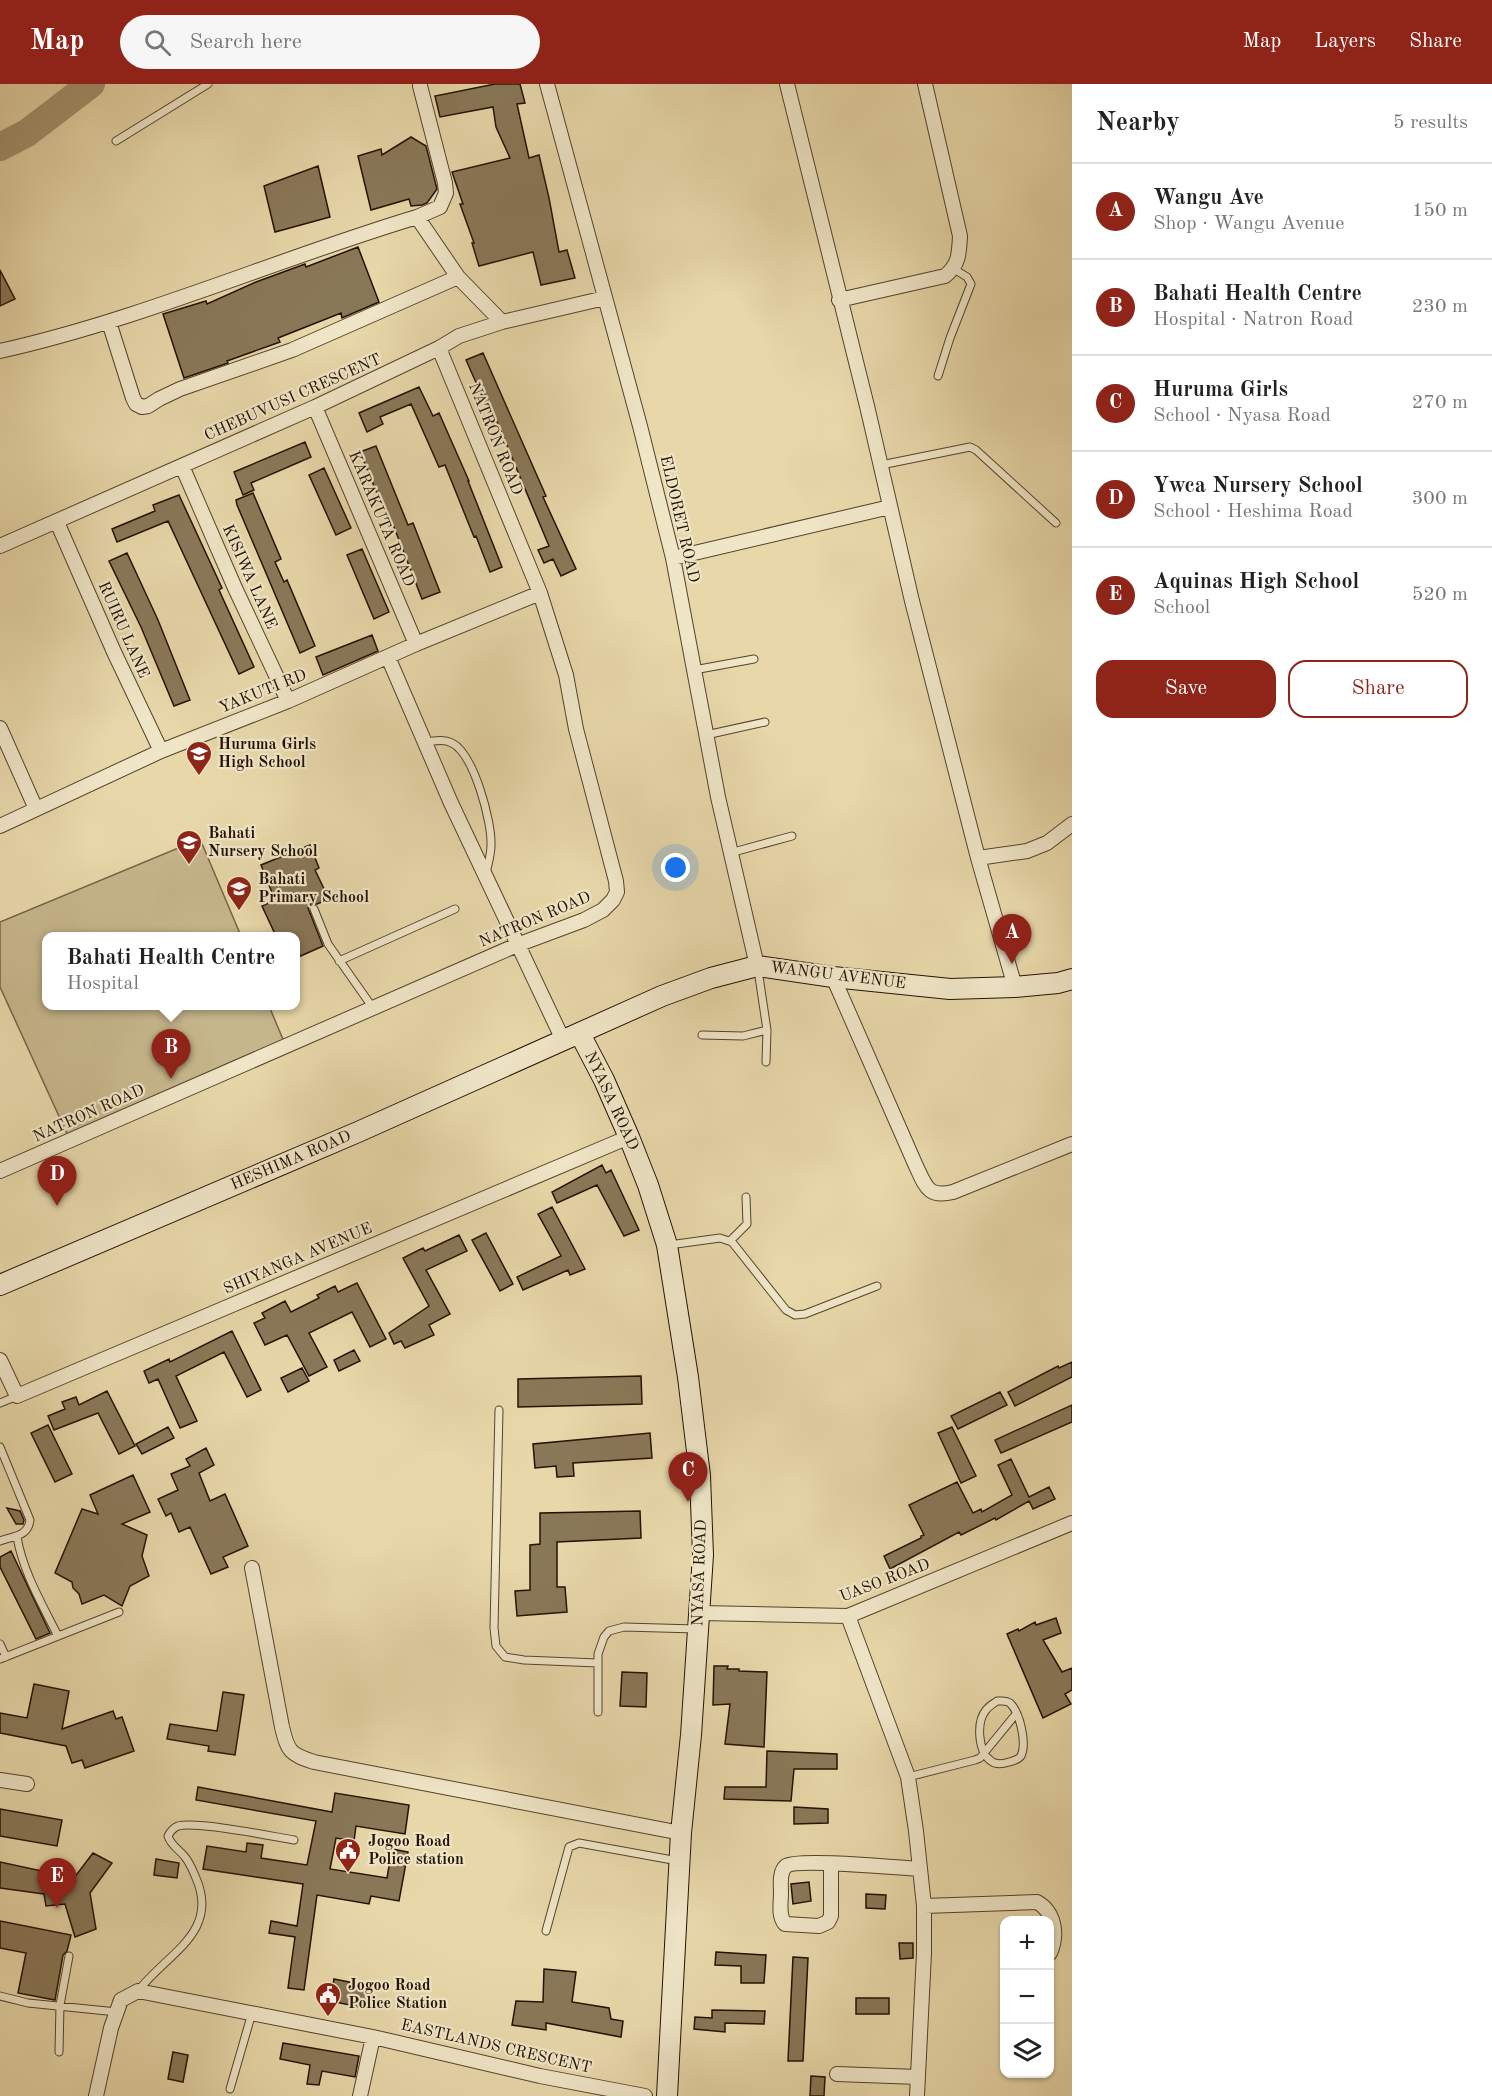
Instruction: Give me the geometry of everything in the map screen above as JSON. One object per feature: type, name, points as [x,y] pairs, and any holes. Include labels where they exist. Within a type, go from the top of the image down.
[{"type":"street","name":"ELDORET ROAD","points":[[547,84],[640,426],[673,558],[730,853],[757,966]]},
{"type":"street","points":[[787,84],[881,465],[912,601],[978,858],[1015,987]]},
{"type":"street","points":[[839,300],[945,276],[954,269],[959,257],[960,236],[925,84]]},
{"type":"street","points":[[0,351],[44,342],[168,304],[308,252],[417,217],[440,207],[446,193],[420,86]]},
{"type":"street","points":[[417,217],[458,277],[502,322]]},
{"type":"street","points":[[109,322],[133,398],[136,404],[142,407],[180,389],[292,350],[458,277]]},
{"type":"street","name":"CHEBUVUSI CRESCENT","points":[[0,546],[315,407],[439,348],[459,336],[502,322],[605,298]]},
{"type":"street","name":"NATRON ROAD","points":[[0,1171],[516,945],[584,920],[603,910],[613,900],[617,892],[610,853],[576,729],[566,675],[540,593],[439,348]]},
{"type":"street","name":"KARAKUTA ROAD","points":[[315,407],[416,644]]},
{"type":"street","name":"KISIWA LANE","points":[[182,466],[235,588],[288,701]]},
{"type":"street","points":[[673,558],[890,507]]},
{"type":"street","name":"RUIRU LANE","points":[[57,522],[114,652],[161,751]]},
{"type":"street","name":"YAKUTI RD","points":[[0,826],[161,751],[288,701],[416,644],[540,593]]},
{"type":"street","points":[[388,657],[516,945],[572,1038]]},
{"type":"street","points":[[0,729],[36,809]]},
{"type":"street","points":[[978,858],[1028,851],[1047,843],[1072,824]]},
{"type":"street","name":"WANGU AVENUE","points":[[572,1038],[662,996],[711,978],[757,966],[833,977],[950,988],[1015,987],[1072,979]]},
{"type":"street","points":[[833,977],[916,1166],[926,1187],[933,1193],[953,1192],[1072,1144]]},
{"type":"street","name":"NYASA ROAD","points":[[572,1038],[629,1137],[648,1185],[667,1245],[688,1377],[700,1476],[703,1555],[681,1833],[667,2096]]},
{"type":"street","name":"HESHIMA ROAD","points":[[0,1285],[572,1038]]},
{"type":"street","name":"SHIYANGA AVENUE","points":[[17,1396],[629,1137]]},
{"type":"street","points":[[0,1360],[17,1396]]},
{"type":"street","name":"UASO ROAD","points":[[698,1621],[848,1616],[1072,1524]]},
{"type":"street","points":[[252,1568],[282,1727],[287,1748],[292,1754],[314,1762],[681,1833]]},
{"type":"street","points":[[848,1616],[908,1777],[924,1906],[917,2096]]},
{"type":"street","points":[[0,1780],[27,1784]]},
{"type":"street","points":[[831,1864],[831,1916],[828,1922],[819,1926],[785,1924],[781,1920],[782,1872],[792,1864],[831,1864],[920,1869]]},
{"type":"street","points":[[924,1906],[1037,1902],[1046,1907],[1051,1916]]},
{"type":"street","points":[[96,2096],[111,2028],[121,2000],[138,1991]]},
{"type":"street","name":"EASTLANDS CRESCENT","points":[[138,1991],[374,2037],[540,2076],[645,2096]]},
{"type":"street","points":[[360,2096],[374,2037]]},
{"type":"street","points":[[837,2074],[918,2077]]},
{"type":"lane","points":[[116,141],[208,84]]},
{"type":"lane","points":[[938,376],[971,284],[967,277],[954,269]]},
{"type":"lane","points":[[881,465],[970,447],[1056,524]]},
{"type":"lane","points":[[694,670],[754,659]]},
{"type":"lane","points":[[706,735],[765,722]]},
{"type":"lane","points":[[425,742],[444,740],[454,744],[469,762],[488,820],[491,843],[485,876]]},
{"type":"lane","points":[[730,853],[792,836]]},
{"type":"lane","points":[[314,909],[328,944],[373,1008]]},
{"type":"lane","points":[[339,961],[455,909]]},
{"type":"lane","points":[[757,966],[767,1030],[766,1062]]},
{"type":"lane","points":[[702,1035],[743,1036],[767,1030]]},
{"type":"lane","points":[[730,1240],[747,1224],[746,1197]]},
{"type":"lane","points":[[667,1245],[720,1238],[730,1240],[786,1310],[793,1314],[805,1314],[877,1286]]},
{"type":"lane","points":[[0,1403],[17,1396]]},
{"type":"lane","points":[[499,1410],[494,1628],[496,1646],[505,1656],[524,1660],[598,1663]]},
{"type":"lane","points":[[0,1447],[30,1520],[27,1530],[16,1537],[0,1541]]},
{"type":"lane","points":[[16,1537],[26,1571],[58,1636]]},
{"type":"lane","points":[[0,1644],[3,1658],[119,1612]]},
{"type":"lane","points":[[598,1712],[598,1654],[604,1637],[609,1631],[616,1627],[698,1621]]},
{"type":"lane","points":[[997,1701],[1005,1701],[1011,1704],[1016,1714],[1022,1730],[1021,1755],[1017,1760],[1002,1764],[990,1761],[984,1753],[980,1731],[986,1709],[997,1701]]},
{"type":"lane","points":[[908,1777],[980,1758],[1016,1714]]},
{"type":"lane","points":[[138,1991],[151,1975],[183,1946],[197,1928],[203,1911],[202,1893],[186,1858],[170,1843],[168,1836],[171,1831],[177,1826],[203,1826],[294,1840]]},
{"type":"lane","points":[[546,1931],[568,1847],[579,1843],[680,1861]]},
{"type":"lane","points":[[59,2052],[60,2005],[69,1956]]},
{"type":"lane","points":[[0,1995],[28,2003],[117,2012]]},
{"type":"lane","points":[[230,2089],[252,2013]]},
{"type":"shaded area","points":[[200,839],[239,932],[42,932],[42,1010],[271,1010],[285,1044],[68,1136],[0,987],[0,922]]},
{"type":"building","points":[[495,84],[520,84],[525,103],[517,104],[529,158],[539,155],[559,252],[567,250],[575,278],[541,285],[533,252],[479,266],[452,172],[510,158],[496,127],[493,107],[440,117],[435,96]]},
{"type":"building","points":[[411,137],[426,146],[437,189],[427,203],[422,205],[411,206],[409,199],[371,210],[358,156],[381,149],[382,155]]},
{"type":"building","points":[[318,166],[330,217],[275,232],[264,186]]},
{"type":"building","points":[[358,247],[379,302],[342,318],[341,313],[278,338],[280,342],[184,378],[163,314],[206,301],[207,304],[256,282],[305,264],[306,267]]},
{"type":"building","points":[[0,270],[15,299],[0,306]]},
{"type":"building","points":[[483,353],[546,496],[543,497],[576,569],[561,576],[553,559],[544,563],[538,550],[549,546],[497,422],[494,423],[466,360]]},
{"type":"building","points":[[419,387],[433,416],[439,413],[469,481],[502,567],[490,572],[445,465],[439,467],[411,404],[380,417],[383,424],[367,432],[359,413]]},
{"type":"building","points":[[305,442],[311,457],[251,483],[254,490],[243,495],[234,472]]},
{"type":"building","points":[[376,446],[408,525],[413,523],[440,592],[422,599],[390,517],[387,518],[360,452]]},
{"type":"building","points":[[324,468],[351,528],[336,535],[309,475]]},
{"type":"building","points":[[253,493],[281,559],[275,562],[284,582],[287,580],[315,646],[300,653],[237,505],[236,500]]},
{"type":"building","points":[[179,495],[222,588],[219,590],[254,667],[239,674],[168,521],[117,542],[112,529],[155,511],[153,505]]},
{"type":"building","points":[[362,549],[389,612],[374,619],[347,555]]},
{"type":"building","points":[[127,553],[158,620],[190,700],[174,706],[141,627],[109,561]]},
{"type":"building","points":[[372,635],[378,651],[323,675],[316,657]]},
{"type":"building","points":[[310,845],[319,868],[315,870],[329,899],[311,904],[308,908],[323,946],[300,956],[300,932],[274,932],[262,906],[275,900],[261,865]]},
{"type":"building","points":[[602,1165],[606,1173],[611,1170],[639,1230],[624,1236],[597,1185],[557,1203],[552,1192]]},
{"type":"building","points":[[552,1207],[585,1269],[570,1275],[568,1270],[523,1290],[517,1277],[561,1256],[538,1214]]},
{"type":"building","points":[[486,1233],[513,1284],[500,1291],[472,1240]]},
{"type":"building","points":[[459,1235],[467,1251],[426,1270],[450,1314],[429,1325],[434,1335],[405,1348],[401,1341],[394,1344],[389,1333],[429,1306],[403,1258],[423,1248],[425,1251]]},
{"type":"building","points":[[357,1283],[386,1339],[370,1347],[352,1312],[309,1333],[327,1367],[309,1376],[287,1335],[265,1345],[254,1323],[265,1318],[262,1313],[285,1301],[291,1312],[319,1298],[317,1295],[335,1286],[338,1292]]},
{"type":"building","points":[[232,1331],[261,1390],[247,1397],[224,1352],[176,1376],[197,1421],[180,1428],[158,1379],[149,1383],[144,1371],[169,1359],[170,1362]]},
{"type":"building","points":[[354,1350],[360,1361],[339,1371],[334,1360]]},
{"type":"building","points":[[1072,1362],[1072,1377],[1015,1406],[1008,1392],[1058,1366],[1059,1368]]},
{"type":"building","points":[[302,1368],[309,1381],[288,1392],[281,1378]]},
{"type":"building","points":[[641,1376],[642,1404],[518,1407],[518,1379]]},
{"type":"building","points":[[107,1391],[135,1446],[119,1454],[98,1413],[54,1430],[48,1416],[65,1409],[62,1402],[76,1397],[79,1405]]},
{"type":"building","points":[[1000,1392],[1007,1405],[958,1429],[951,1416]]},
{"type":"building","points":[[1072,1405],[1072,1422],[1001,1453],[995,1440]]},
{"type":"building","points":[[48,1425],[72,1474],[55,1482],[31,1433]]},
{"type":"building","points":[[168,1427],[174,1438],[142,1454],[136,1444]]},
{"type":"building","points":[[952,1427],[976,1476],[961,1483],[938,1433]]},
{"type":"building","points":[[650,1433],[652,1458],[573,1463],[574,1476],[557,1477],[556,1466],[535,1468],[533,1444]]},
{"type":"building","points":[[206,1448],[214,1465],[199,1473],[210,1501],[225,1494],[248,1546],[223,1557],[228,1567],[211,1574],[190,1527],[179,1532],[171,1513],[166,1516],[158,1499],[178,1490],[171,1474],[190,1466],[186,1459]]},
{"type":"building","points":[[1011,1459],[1029,1497],[1049,1487],[1055,1499],[1033,1509],[1029,1501],[996,1520],[995,1518],[961,1535],[959,1532],[890,1569],[884,1556],[924,1535],[909,1505],[957,1482],[973,1513],[981,1509],[982,1512],[1012,1495],[998,1465]]},
{"type":"building","points":[[133,1475],[150,1512],[122,1524],[147,1535],[142,1556],[149,1576],[130,1586],[122,1606],[104,1595],[82,1604],[72,1582],[55,1573],[82,1509],[98,1514],[90,1495]]},
{"type":"building","points":[[7,1508],[20,1511],[24,1520],[23,1524],[16,1524]]},
{"type":"building","points":[[640,1511],[641,1538],[557,1542],[557,1587],[565,1587],[567,1612],[517,1616],[515,1591],[530,1590],[530,1545],[540,1544],[540,1513]]},
{"type":"building","points":[[11,1551],[50,1633],[36,1639],[0,1567],[0,1557]]},
{"type":"building","points":[[1056,1618],[1061,1633],[1043,1640],[1062,1672],[1072,1668],[1072,1690],[1065,1694],[1071,1704],[1043,1718],[1007,1634],[1018,1629],[1019,1631],[1035,1622],[1036,1625]]},
{"type":"building","points":[[714,1666],[728,1666],[727,1669],[739,1669],[739,1671],[767,1672],[764,1747],[725,1744],[730,1704],[713,1705]]},
{"type":"building","points":[[622,1672],[647,1673],[646,1707],[620,1706]]},
{"type":"building","points":[[34,1684],[69,1691],[62,1729],[113,1711],[116,1719],[122,1717],[134,1751],[85,1768],[82,1760],[72,1763],[66,1746],[0,1733],[0,1713],[27,1718]]},
{"type":"building","points":[[223,1692],[244,1695],[235,1755],[208,1751],[209,1746],[167,1739],[170,1724],[217,1731]]},
{"type":"building","points":[[767,1751],[837,1754],[837,1769],[794,1769],[791,1801],[724,1799],[725,1787],[766,1787]]},
{"type":"building","points":[[198,1787],[332,1812],[335,1793],[409,1805],[405,1834],[356,1826],[354,1841],[336,1838],[330,1869],[387,1878],[392,1849],[408,1852],[399,1901],[371,1896],[369,1904],[317,1895],[304,1990],[288,1988],[295,1937],[269,1933],[271,1921],[297,1926],[303,1884],[203,1869],[207,1846],[246,1852],[247,1843],[263,1845],[261,1858],[307,1865],[316,1821],[196,1800]]},
{"type":"building","points":[[794,1807],[828,1809],[828,1823],[794,1824]]},
{"type":"building","points":[[0,1809],[62,1820],[57,1846],[0,1836]]},
{"type":"building","points":[[93,1853],[112,1863],[90,1893],[96,1929],[75,1937],[65,1904],[46,1906],[44,1894],[0,1888],[0,1862],[74,1878]]},
{"type":"building","points":[[156,1859],[179,1863],[177,1878],[154,1875]]},
{"type":"building","points":[[809,1882],[811,1901],[793,1904],[791,1884]]},
{"type":"building","points":[[866,1894],[886,1895],[885,1909],[866,1908]]},
{"type":"building","points":[[0,1921],[71,1935],[67,1951],[63,1955],[55,2000],[18,1993],[26,1953],[0,1948]]},
{"type":"building","points":[[899,1943],[913,1943],[913,1958],[900,1959]]},
{"type":"building","points":[[716,1952],[766,1955],[764,1983],[741,1983],[741,1966],[715,1965]]},
{"type":"building","points":[[793,1957],[808,1958],[803,2061],[788,2061]]},
{"type":"building","points":[[544,1969],[576,1972],[572,2002],[609,2008],[611,2019],[623,2021],[621,2037],[546,2023],[546,2030],[512,2025],[516,2001],[543,2002]]},
{"type":"building","points":[[334,1979],[370,1986],[365,2008],[330,2001]]},
{"type":"building","points":[[856,1998],[889,1998],[889,2014],[856,2014]]},
{"type":"building","points":[[712,2010],[765,2011],[764,2024],[725,2023],[725,2032],[694,2029],[695,2017],[712,2018]]},
{"type":"building","points":[[283,2043],[359,2056],[355,2077],[322,2071],[319,2085],[307,2084],[310,2065],[280,2059]]},
{"type":"building","points":[[173,2052],[188,2055],[183,2082],[168,2079]]},
{"type":"building","points":[[811,2076],[825,2077],[824,2096],[810,2096]]},
{"type":"waterway","points":[[0,147],[27,133],[91,84]]},
{"type":"place","name":"Huruma Girls High School","points":[[199,777]]},
{"type":"place","name":"Bahati Nursery School","points":[[189,866]]},
{"type":"place","name":"Bahati Primary School","points":[[239,912]]},
{"type":"place","name":"Wangu Ave","points":[[1012,964]]},
{"type":"place","name":"Bahati Health Centre","points":[[171,1079]]},
{"type":"place","name":"Ywca Nursery School","points":[[57,1206]]},
{"type":"place","name":"Huruma Girls","points":[[688,1502]]},
{"type":"place","name":"Jogoo Road Police station","points":[[348,1874]]},
{"type":"place","name":"Aquinas High School","points":[[57,1908]]},
{"type":"place","name":"Jogoo Road Police Station","points":[[328,2018]]}]
